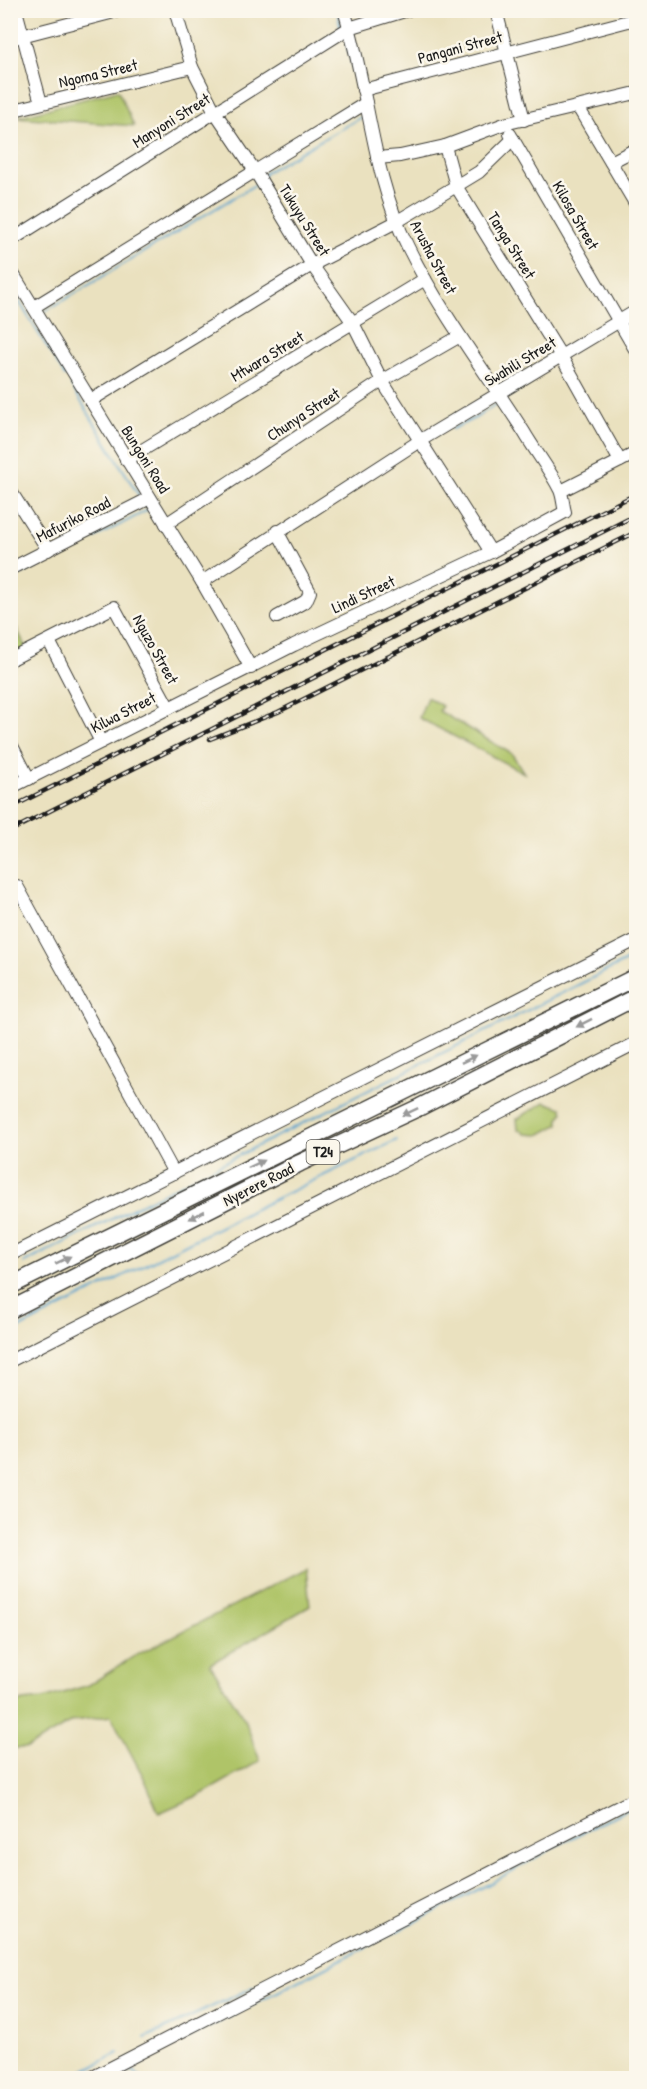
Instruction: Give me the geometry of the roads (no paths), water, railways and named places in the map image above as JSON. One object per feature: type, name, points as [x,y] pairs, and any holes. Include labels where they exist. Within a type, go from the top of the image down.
[{"type":"highway","name":"Nyerere Road","points":[[10,1286],[636,976]]},
{"type":"highway","name":"Nyerere Road","points":[[10,1310],[636,997]]},
{"type":"street","points":[[16,10],[16,38],[41,103]]},
{"type":"street","points":[[16,38],[122,10]]},
{"type":"street","name":"Tukuyu Street","points":[[175,10],[192,67],[215,112],[255,171],[312,265],[353,323],[382,381],[491,552]]},
{"type":"street","name":"Arusha Street","points":[[344,10],[377,158],[396,222],[425,279],[561,491]]},
{"type":"street","points":[[349,28],[408,10]]},
{"type":"street","points":[[496,10],[524,120]]},
{"type":"street","name":"Pangani Street","points":[[34,307],[255,171],[364,97],[506,52],[636,19]]},
{"type":"street","name":"Manyoni Street","points":[[10,241],[349,28]]},
{"type":"street","name":"Ngoma Street","points":[[10,111],[192,67]]},
{"type":"street","points":[[377,158],[400,156],[445,146],[504,124],[636,93]]},
{"type":"street","points":[[578,107],[636,205]]},
{"type":"street","name":"Kilosa Street","points":[[504,124],[636,351]]},
{"type":"street","points":[[90,400],[312,265],[396,222],[479,172],[513,139]]},
{"type":"street","name":"Tanga Street","points":[[445,146],[456,186],[561,356],[620,461]]},
{"type":"street","points":[[611,162],[636,149]]},
{"type":"street","name":"Bungoni Road","points":[[10,269],[202,582],[251,668]]},
{"type":"street","name":"Mtwara Street","points":[[126,460],[425,279]]},
{"type":"street","name":"Swahili Street","points":[[421,440],[636,311]]},
{"type":"street","name":"Chunya Street","points":[[166,524],[382,381],[460,336]]},
{"type":"street","points":[[202,582],[277,531],[421,440]]},
{"type":"street","points":[[561,491],[636,453]]},
{"type":"street","points":[[10,490],[48,550]]},
{"type":"street","name":"Lindi Street","points":[[251,668],[294,645],[491,552],[565,512],[561,491]]},
{"type":"street","name":"Mafuriko Road","points":[[10,569],[150,498]]},
{"type":"street","points":[[277,531],[310,592],[306,601],[277,617]]},
{"type":"street","name":"Nguzo Street","points":[[49,641],[114,607],[169,708]]},
{"type":"street","points":[[10,660],[49,641],[101,742]]},
{"type":"street","name":"Kilwa Street","points":[[10,788],[251,668]]},
{"type":"street","points":[[10,742],[29,778]]},
{"type":"street","points":[[16,886],[174,1173]]},
{"type":"street","points":[[10,1255],[636,940]]},
{"type":"street","points":[[10,1361],[636,1043]]},
{"type":"street","points":[[91,2079],[636,1798]]},
{"type":"waterway","points":[[337,10],[341,29]]},
{"type":"waterway","points":[[347,46],[354,71]]},
{"type":"waterway","points":[[263,177],[266,172],[363,116]]},
{"type":"waterway","points":[[44,312],[258,183]]},
{"type":"waterway","points":[[10,287],[65,376]]},
{"type":"waterway","points":[[506,398],[528,383]]},
{"type":"waterway","points":[[71,385],[141,499]]},
{"type":"waterway","points":[[452,429],[477,417],[499,402]]},
{"type":"waterway","points":[[110,421],[122,441]]},
{"type":"waterway","points":[[10,579],[151,508]]},
{"type":"waterway","points":[[24,1263],[636,956]]},
{"type":"waterway","points":[[10,1333],[397,1140]]},
{"type":"waterway","points":[[166,2049],[491,1883],[636,1805]]},
{"type":"waterway","points":[[145,2038],[254,1987]]},
{"type":"waterway","points":[[69,2078],[119,2053]]},
{"type":"waterway","points":[[114,2078],[133,2070],[140,2078]]},
{"type":"railway","points":[[10,808],[636,494]]},
{"type":"railway","points":[[10,831],[636,515]]},
{"type":"railway","points":[[210,739],[278,712],[636,532]]}]
